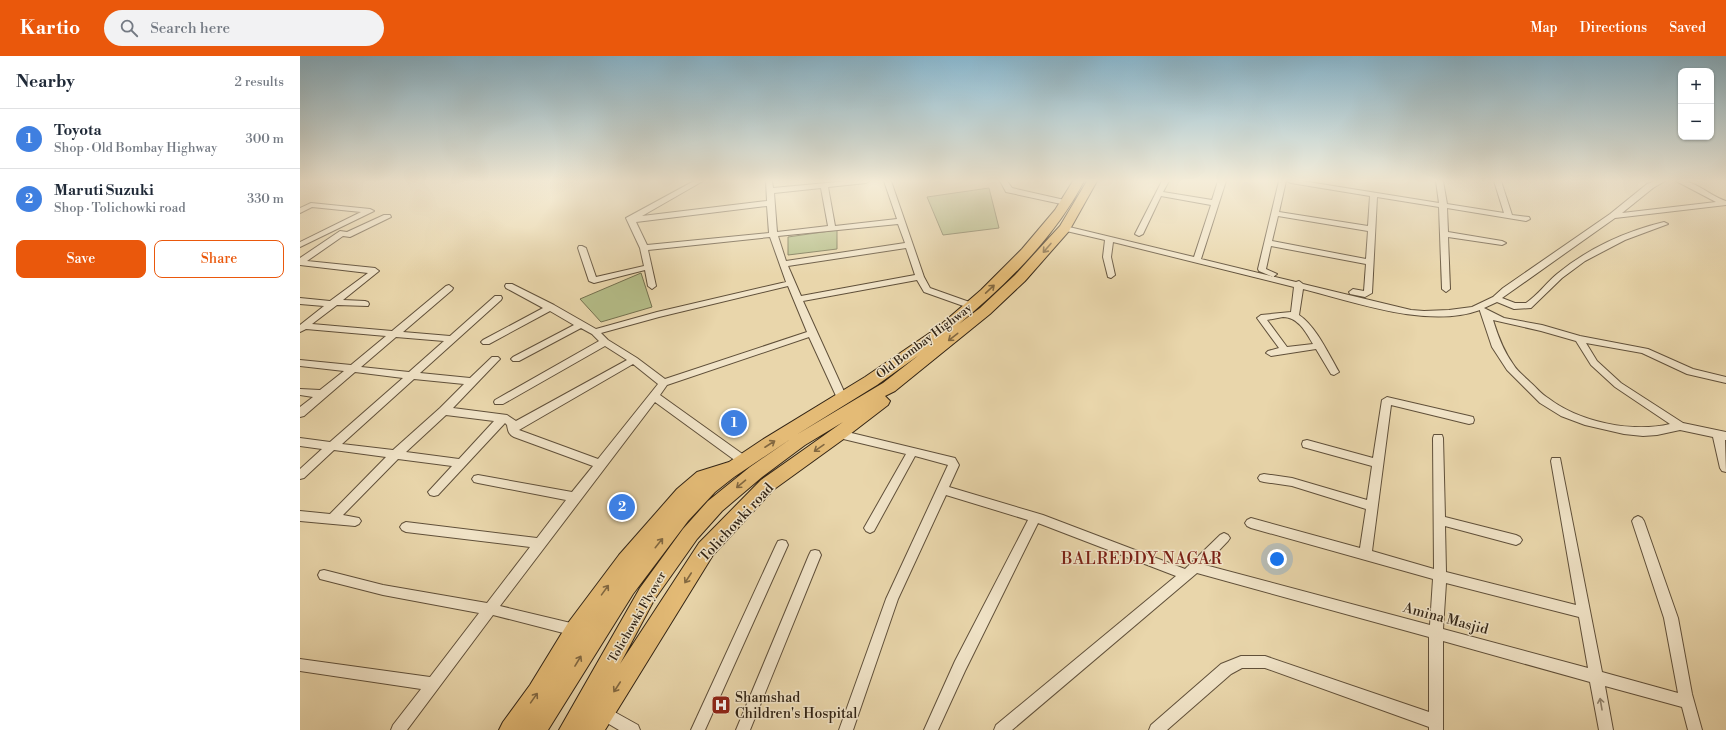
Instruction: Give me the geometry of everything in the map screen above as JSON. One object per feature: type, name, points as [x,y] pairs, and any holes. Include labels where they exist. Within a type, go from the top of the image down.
[{"type":"main road","name":"Old Bombay Highway","points":[[741,463],[848,403],[870,382],[940,332],[972,306],[1007,274],[1030,249],[1059,212]]},
{"type":"main road","name":"Old Bombay Highway","points":[[888,387],[985,311],[1020,278],[1065,228],[1074,212]]},
{"type":"main road","name":"Tolichowki Flyover","points":[[570,730],[586,705],[647,594],[690,534],[715,506],[756,472],[848,403],[888,387]]},
{"type":"main road","name":"Tolichowki road","points":[[592,730],[706,549],[767,485],[839,434],[885,398],[888,387]]},
{"type":"main road","name":"Tolichowki Flyover","points":[[535,730],[598,628],[657,545],[686,511],[710,487],[741,463]]},
{"type":"main road","points":[[511,730],[538,693],[576,630],[626,561],[666,513],[683,494],[703,477],[741,463]]},
{"type":"street","points":[[300,245],[367,212]]},
{"type":"street","points":[[630,219],[642,212]]},
{"type":"street","points":[[630,219],[688,212]]},
{"type":"street","points":[[772,212],[773,234],[783,264],[812,333],[848,403]]},
{"type":"street","points":[[829,212],[832,229]]},
{"type":"street","points":[[898,212],[920,277],[928,290],[972,306]]},
{"type":"street","points":[[1139,234],[1150,212]]},
{"type":"street","points":[[1198,258],[1212,212]]},
{"type":"street","points":[[1372,229],[1274,213],[1262,269],[1264,271],[1360,294],[1368,293],[1370,262],[1372,229],[1373,212]]},
{"type":"street","points":[[1443,212],[1446,289]]},
{"type":"street","points":[[1488,212],[1526,219]]},
{"type":"street","points":[[1065,228],[1411,312],[1449,313],[1483,310],[1498,299],[1506,290],[1617,212]]},
{"type":"street","points":[[1613,216],[1643,212]]},
{"type":"street","points":[[300,263],[343,233],[347,236],[387,217]]},
{"type":"street","points":[[630,219],[644,248],[652,286]]},
{"type":"street","points":[[644,248],[901,221]]},
{"type":"street","points":[[1498,299],[1514,306],[1528,306],[1559,276],[1592,253],[1647,229],[1664,224]]},
{"type":"street","points":[[1444,234],[1502,243]]},
{"type":"street","points":[[1109,239],[1107,257],[1111,275]]},
{"type":"street","points":[[1268,243],[1370,262]]},
{"type":"street","points":[[783,264],[909,245]]},
{"type":"street","points":[[582,248],[592,279],[594,280],[648,267]]},
{"type":"street","points":[[300,263],[375,271],[302,327]]},
{"type":"street","points":[[798,299],[920,277]]},
{"type":"street","points":[[595,332],[657,315],[791,283]]},
{"type":"street","points":[[1295,315],[1300,284]]},
{"type":"street","points":[[509,286],[595,332],[605,342],[634,360],[664,383]]},
{"type":"street","points":[[300,413],[449,288]]},
{"type":"street","points":[[300,475],[498,298]]},
{"type":"street","points":[[300,301],[366,304]]},
{"type":"street","points":[[486,342],[550,307]]},
{"type":"street","points":[[1483,310],[1502,320],[1542,328],[1579,339],[1646,351],[1690,372],[1726,380]]},
{"type":"street","points":[[1483,310],[1497,347],[1510,368],[1544,401],[1565,414],[1602,426],[1643,432],[1657,431],[1680,426]]},
{"type":"street","points":[[1285,350],[1261,318],[1295,315],[1301,320],[1320,346],[1334,372]]},
{"type":"street","points":[[516,359],[582,324]]},
{"type":"street","points":[[302,327],[395,333],[453,339]]},
{"type":"street","points":[[398,730],[542,543],[600,464],[664,383],[812,333]]},
{"type":"street","points":[[1579,339],[1594,363],[1618,385],[1680,426],[1722,435],[1726,468]]},
{"type":"street","points":[[499,402],[605,342]]},
{"type":"street","points":[[1271,353],[1320,346]]},
{"type":"street","points":[[332,519],[395,455],[444,411],[495,359]]},
{"type":"street","points":[[512,428],[634,360]]},
{"type":"street","points":[[300,363],[472,382]]},
{"type":"street","points":[[300,392],[322,394]]},
{"type":"street","points":[[654,396],[741,463]]},
{"type":"street","points":[[1365,554],[1387,400],[1469,420]]},
{"type":"street","points":[[444,411],[502,418],[510,421],[514,432],[518,434],[600,464]]},
{"type":"street","points":[[434,492],[502,418]]},
{"type":"street","points":[[839,434],[950,460],[954,463],[954,467],[942,489],[892,599],[846,730]]},
{"type":"street","points":[[1156,730],[1226,668],[1241,662],[1265,662],[1436,726],[1436,632],[1440,576],[1438,438]]},
{"type":"street","points":[[300,442],[461,463]]},
{"type":"street","points":[[1307,444],[1378,463]]},
{"type":"street","points":[[870,528],[913,452]]},
{"type":"street","points":[[1556,461],[1606,730]]},
{"type":"street","points":[[1264,478],[1292,482],[1371,506]]},
{"type":"street","points":[[478,479],[576,497]]},
{"type":"street","name":"Amina Masjid","points":[[942,489],[1039,518],[1191,571],[1436,632],[1687,702]]},
{"type":"street","points":[[300,516],[355,521]]},
{"type":"street","points":[[931,730],[960,666],[1035,518]]},
{"type":"street","points":[[1439,520],[1516,540]]},
{"type":"street","points":[[1638,521],[1671,618],[1687,702],[1695,730]]},
{"type":"street","points":[[1251,523],[1440,576],[1584,613]]},
{"type":"street","points":[[406,527],[542,543]]},
{"type":"street","points":[[1001,730],[1191,571],[1224,538]]},
{"type":"street","points":[[698,730],[782,545]]},
{"type":"street","points":[[744,730],[815,556]]},
{"type":"street","points":[[324,575],[383,590],[491,609],[576,630]]},
{"type":"street","points":[[300,665],[434,684]]},
{"type":"street","points":[[602,712],[633,730]]},
{"type":"green space","points":[[934,212],[995,212],[999,228],[943,235]]},
{"type":"green space","points":[[837,230],[837,249],[788,255],[788,237]]},
{"type":"green space","points":[[641,273],[652,307],[601,322],[580,299]]},
{"type":"place","name":"Toyota","points":[[734,423]]},
{"type":"place","name":"Maruti Suzuki","points":[[622,507]]},
{"type":"place","name":"Shamshad Children's Hospital","points":[[721,705]]},
{"type":"district","name":"BALREDDY NAGAR","points":[[1142,558]]}]
